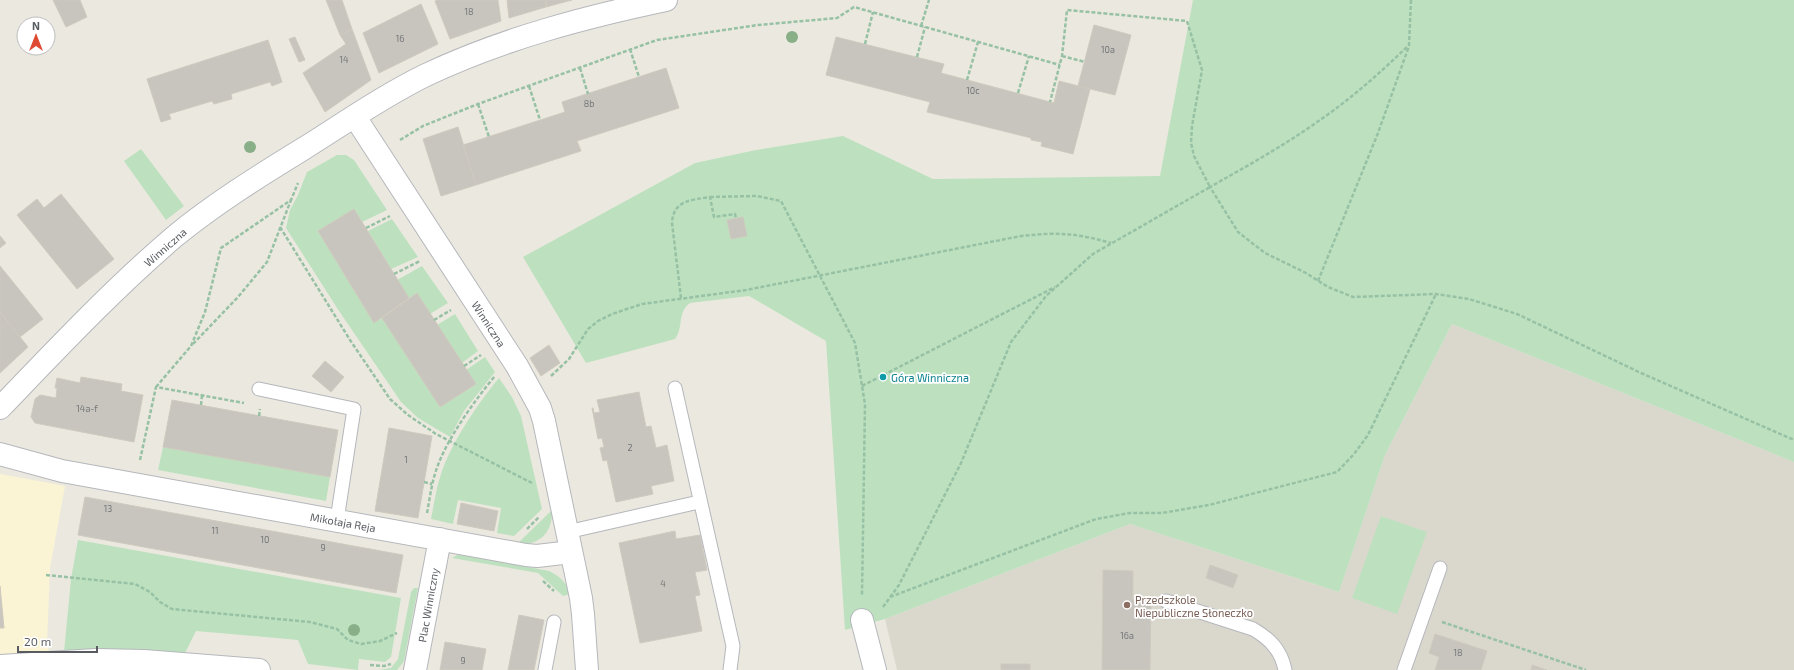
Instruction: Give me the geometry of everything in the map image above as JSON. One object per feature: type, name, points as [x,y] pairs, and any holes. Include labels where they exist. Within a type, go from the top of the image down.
[{"type":"street","name":"Winniczna","points":[[0,408],[107,300],[175,237],[200,217],[276,166],[397,90],[464,58],[558,27],[666,0]]},
{"type":"street","name":"Winniczna","points":[[355,117],[530,389],[540,408],[569,542]]},
{"type":"street","name":"Mikołaja Reja","points":[[0,454],[62,471],[538,556],[569,542]]},
{"type":"street","name":"Plac Winniczny","points":[[416,670],[440,539]]},
{"type":"street","points":[[569,542],[584,614],[587,670]]},
{"type":"street","points":[[871,615],[876,670]]},
{"type":"street","points":[[0,666],[96,660],[144,660],[260,670]]},
{"type":"lane","points":[[675,388],[699,502],[733,646],[730,670]]},
{"type":"lane","points":[[259,389],[354,409],[337,520]]},
{"type":"lane","points":[[569,542],[699,502]]},
{"type":"lane","points":[[1404,670],[1440,568]]},
{"type":"lane","points":[[1166,601],[1253,629],[1265,636],[1276,647],[1283,658],[1285,670]]},
{"type":"lane","points":[[545,670],[554,622]]},
{"type":"path","points":[[917,57],[929,0]]},
{"type":"path","points":[[1318,281],[1378,133],[1409,46],[1411,0]]},
{"type":"path","points":[[377,153],[423,126],[478,104],[665,39],[758,25],[837,18],[854,7],[1060,65]]},
{"type":"path","points":[[1050,102],[1062,56],[1067,10],[1187,21],[1202,70],[1192,126],[1191,143],[1194,156],[1210,187],[1238,232],[1265,253],[1306,273],[1328,287],[1353,297],[1436,294],[1469,299],[1517,314],[1640,374],[1794,440]]},
{"type":"path","points":[[865,44],[873,12]]},
{"type":"path","points":[[967,80],[978,42]]},
{"type":"path","points":[[871,615],[890,598],[899,585],[961,463],[1011,342],[1046,296],[1093,254],[1288,142],[1352,96],[1409,46]]},
{"type":"path","points":[[630,50],[639,77]]},
{"type":"path","points":[[1018,94],[1029,56]]},
{"type":"path","points":[[1062,56],[1085,62]]},
{"type":"path","points":[[580,68],[588,94]]},
{"type":"path","points":[[529,86],[540,120]]},
{"type":"path","points":[[478,104],[489,137]]},
{"type":"path","points":[[139,465],[156,387],[191,346],[238,297],[267,262],[298,182]]},
{"type":"path","points":[[681,298],[672,215],[676,208],[684,203],[710,197],[757,196],[782,201],[855,343],[865,404],[871,615]]},
{"type":"path","points":[[710,197],[714,217],[735,214],[736,219]]},
{"type":"path","points":[[191,346],[205,312],[221,248],[291,200]]},
{"type":"path","points":[[366,228],[391,215]]},
{"type":"path","points":[[280,227],[350,340],[390,399],[408,415],[436,434],[536,485]]},
{"type":"path","points":[[530,389],[551,376],[569,359],[588,329],[598,321],[612,314],[642,304],[746,290],[1021,236],[1050,233],[1083,235],[1112,244]]},
{"type":"path","points":[[394,274],[421,260]]},
{"type":"path","points":[[862,386],[1059,284]]},
{"type":"path","points":[[890,598],[1096,519],[1130,514],[1162,514],[1209,505],[1337,472],[1354,454],[1368,435],[1436,294]]},
{"type":"path","points":[[434,320],[452,309]]},
{"type":"path","points":[[464,366],[482,354]]},
{"type":"path","points":[[426,517],[432,484],[438,464],[467,414],[497,375]]},
{"type":"path","points":[[156,387],[246,404]]},
{"type":"path","points":[[201,405],[202,396]]},
{"type":"path","points":[[424,482],[432,484]]},
{"type":"path","points":[[526,530],[542,515]]},
{"type":"path","points":[[46,575],[135,584],[150,592],[160,602],[172,609],[310,622],[337,629],[348,640],[361,644],[380,641],[400,632],[399,638]]},
{"type":"path","points":[[542,580],[556,593]]},
{"type":"path","points":[[1423,616],[1586,670]]},
{"type":"path","points":[[370,665],[384,666],[391,664],[395,658]]},
{"type":"shaded area","points":[[1452,324],[1794,462],[1794,670],[897,670],[885,619],[1130,524],[1339,592],[1385,455]]},
{"type":"shaded area","points":[[0,474],[65,486],[50,568],[47,643],[53,670],[0,670]]},
{"type":"green space","points":[[1193,0],[1794,0],[1794,462],[1452,324],[1385,455],[1339,592],[1130,524],[885,619],[845,630],[826,341],[749,296],[690,303],[683,311],[678,334],[675,339],[586,363],[523,257],[695,163],[756,150],[843,136],[933,179],[1160,176]]},
{"type":"green space","points":[[141,149],[184,206],[166,220],[124,161]]},
{"type":"green space","points":[[337,155],[346,155],[354,160],[387,210],[362,222],[354,209],[318,231],[374,323],[382,318],[440,407],[475,385],[466,370],[485,357],[495,372],[464,411],[450,437],[418,418],[401,402],[339,311],[286,228],[290,210],[307,172]]},
{"type":"green space","points":[[392,219],[418,257],[391,269],[368,231]]},
{"type":"green space","points":[[422,266],[448,303],[430,314],[417,293],[409,298],[397,280]]},
{"type":"green space","points":[[455,314],[478,351],[462,363],[437,325]]},
{"type":"green space","points":[[499,378],[512,397],[521,416],[542,509],[514,536],[497,533],[501,508],[458,500],[453,524],[431,519],[439,480],[451,449],[482,399]]},
{"type":"green space","points":[[163,447],[330,477],[326,501],[158,470]]},
{"type":"green space","points":[[552,510],[550,525],[543,536],[532,543],[517,544]]},
{"type":"green space","points":[[1381,516],[1427,532],[1397,614],[1352,598]]},
{"type":"green space","points":[[78,540],[401,598],[391,657],[385,662],[359,659],[358,670],[308,664],[298,640],[196,631],[185,653],[64,652],[71,579]]},
{"type":"green space","points":[[457,555],[549,571],[562,580],[567,586],[570,594],[563,596],[538,573],[452,558]]},
{"type":"green space","points":[[414,588],[418,588],[404,661],[397,670],[379,670],[391,668],[398,659],[411,592]]},
{"type":"building","points":[[53,0],[80,0],[87,17],[66,27]]},
{"type":"building","points":[[326,0],[342,0],[352,29],[340,35]]},
{"type":"building","points":[[498,0],[501,21],[450,39],[435,1]]},
{"type":"building","points":[[507,0],[546,0],[546,7],[509,18]]},
{"type":"building","points":[[546,0],[572,0],[546,7]]},
{"type":"building","points":[[421,4],[438,44],[379,73],[363,33]]},
{"type":"building","points":[[1094,25],[1131,35],[1115,95],[1078,86]]},
{"type":"building","points":[[352,29],[371,80],[325,112],[303,73],[346,44],[340,35]]},
{"type":"building","points":[[295,37],[305,60],[299,62],[289,39]]},
{"type":"building","points":[[836,37],[944,64],[941,73],[1054,103],[1059,81],[1090,89],[1073,154],[1041,146],[1042,142],[1031,140],[1031,138],[927,112],[930,102],[826,75]]},
{"type":"building","points":[[268,40],[282,82],[272,86],[270,82],[231,94],[232,99],[214,104],[212,101],[169,114],[171,119],[161,122],[147,79]]},
{"type":"building","points":[[666,68],[679,108],[577,141],[581,151],[476,185],[463,145],[565,112],[562,102]]},
{"type":"building","points":[[458,127],[476,185],[441,196],[423,139]]},
{"type":"building","points":[[61,194],[114,259],[77,289],[17,215],[37,199],[44,208]]},
{"type":"building","points":[[354,209],[409,298],[374,323],[318,231]]},
{"type":"building","points":[[743,217],[747,236],[731,239],[727,220]]},
{"type":"building","points":[[0,236],[6,243],[0,248]]},
{"type":"building","points":[[0,266],[43,319],[20,337],[0,312]]},
{"type":"building","points":[[417,293],[476,384],[440,407],[382,318]]},
{"type":"building","points":[[0,312],[8,322],[0,330]]},
{"type":"building","points":[[8,322],[28,347],[0,373],[0,330]]},
{"type":"building","points":[[549,345],[560,363],[541,376],[530,358]]},
{"type":"building","points":[[325,361],[344,377],[331,392],[312,376]]},
{"type":"building","points":[[81,377],[122,384],[121,391],[143,395],[134,442],[35,423],[31,417],[35,399],[40,395],[56,398],[57,388],[55,388],[57,378],[80,383]]},
{"type":"building","points":[[639,392],[646,427],[651,426],[656,448],[667,445],[674,481],[651,486],[653,494],[616,502],[607,460],[603,461],[600,448],[604,447],[602,438],[598,439],[592,408],[594,413],[600,412],[597,400]]},
{"type":"building","points":[[172,400],[338,430],[330,477],[163,447]]},
{"type":"building","points":[[389,428],[432,436],[418,518],[375,511]]},
{"type":"building","points":[[85,497],[403,555],[396,593],[78,535]]},
{"type":"building","points":[[461,503],[498,511],[494,531],[457,524]]},
{"type":"building","points":[[675,531],[676,539],[700,535],[707,570],[695,572],[700,595],[695,596],[702,631],[640,643],[619,543]]},
{"type":"building","points":[[1210,565],[1238,575],[1233,588],[1206,578]]},
{"type":"building","points":[[1103,570],[1133,571],[1133,600],[1151,601],[1150,670],[1102,670]]},
{"type":"building","points":[[0,586],[4,628],[0,628]]},
{"type":"building","points":[[519,615],[544,620],[534,670],[508,670]]},
{"type":"building","points":[[1435,634],[1487,651],[1481,670],[1435,670],[1439,657],[1429,653]]},
{"type":"building","points":[[445,642],[486,649],[482,670],[440,670]]},
{"type":"building","points":[[1001,664],[1030,664],[1030,670],[1001,670]]},
{"type":"building","points":[[1532,665],[1547,670],[1531,670]]},
{"type":"place","name":"Góra Winniczna","points":[[883,377]]},
{"type":"place","name":"Przedszkole Niepubliczne Słoneczko","points":[[1127,605]]}]
